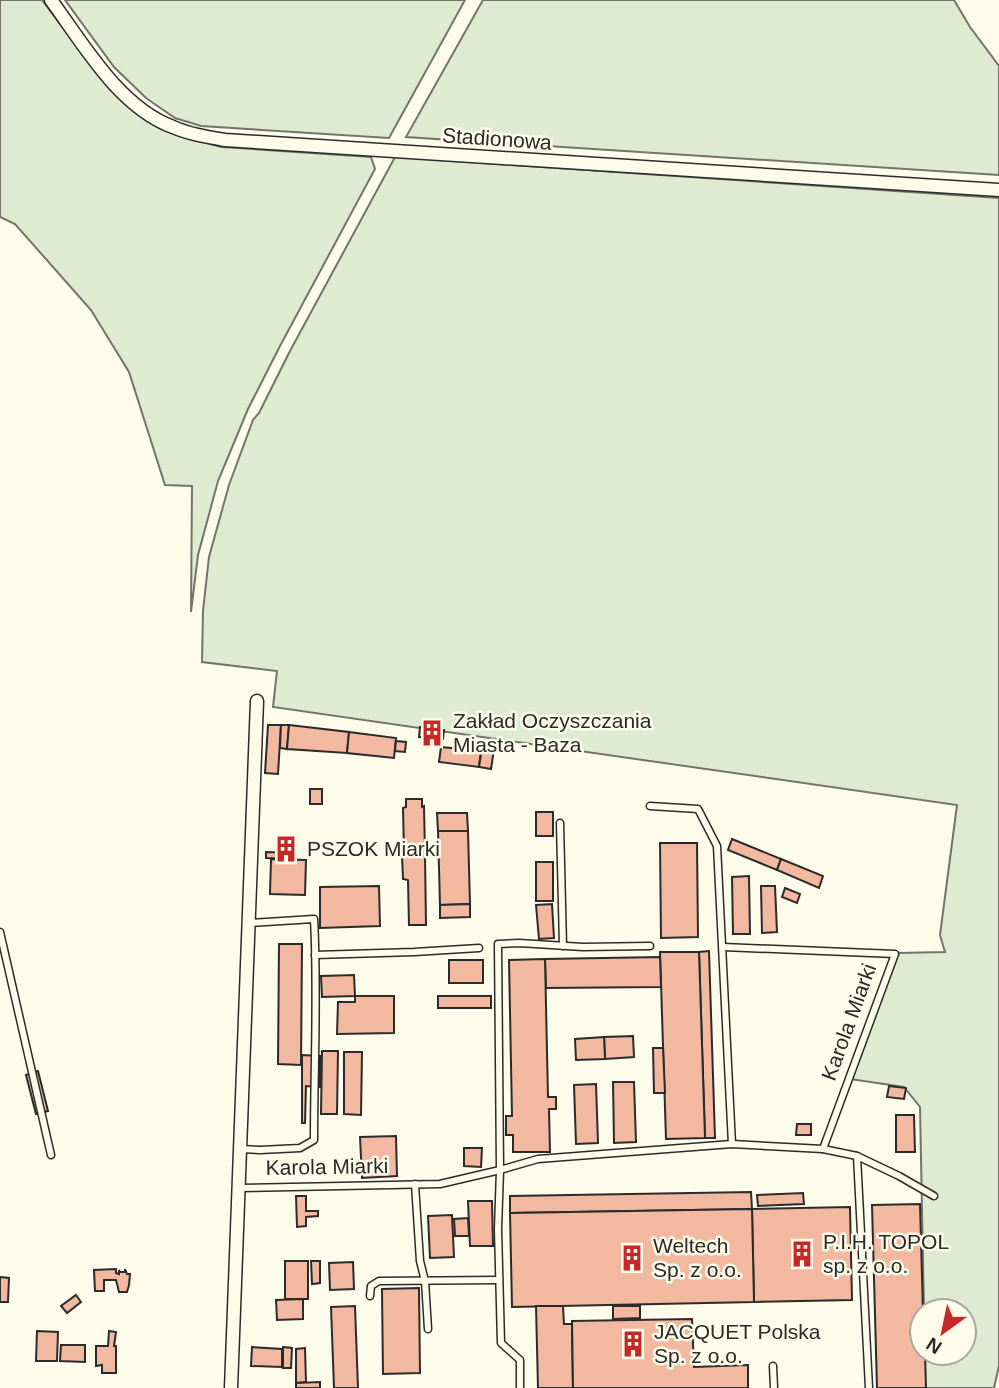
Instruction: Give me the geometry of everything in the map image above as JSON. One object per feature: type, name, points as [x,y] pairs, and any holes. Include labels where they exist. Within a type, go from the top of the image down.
[{"type":"street","name":"Stadionowa","points":[[51,0],[124,96],[144,112],[171,127],[197,135],[239,141],[999,190]]},
{"type":"street","name":"Karola Miarki","points":[[231,1388],[257,701]]},
{"type":"lane","points":[[650,806],[698,809],[717,846],[732,1144]]},
{"type":"lane","points":[[560,823],[563,946]]},
{"type":"lane","name":"Karola Miarki","points":[[239,1149],[300,1148],[314,1140],[314,919],[248,923]]},
{"type":"lane","points":[[0,932],[51,1155]]},
{"type":"lane","points":[[520,1388],[520,1360],[501,1343],[498,1229],[498,944],[650,946]]},
{"type":"lane","name":"Karola Miarki","points":[[723,947],[895,954],[823,1149]]},
{"type":"lane","points":[[315,954],[479,948]]},
{"type":"lane","name":"Karola Miarki","points":[[237,1188],[440,1184],[538,1159],[732,1144],[823,1149],[857,1156],[899,1175],[934,1196]]},
{"type":"lane","points":[[857,1156],[869,1388]]},
{"type":"lane","points":[[415,1184],[428,1329]]},
{"type":"lane","points":[[370,1296],[371,1286],[379,1281],[499,1280]]},
{"type":"lane","points":[[773,1366],[774,1388]]},
{"type":"green space","points":[[0,0],[42,0],[102,80],[135,112],[168,131],[221,147],[371,157],[375,169],[248,409],[218,481],[198,555],[191,612],[192,486],[165,485],[129,372],[91,310],[15,224],[0,217]]},
{"type":"green space","points":[[65,0],[465,0],[389,138],[201,126],[175,118],[146,98],[114,67]]},
{"type":"green space","points":[[483,0],[954,0],[999,66],[999,175],[406,137]]},
{"type":"green space","points":[[395,157],[999,198],[999,1366],[994,1388],[925,1388],[925,1367],[978,1367],[978,1297],[924,1297],[920,1107],[904,1087],[850,1079],[898,953],[945,952],[940,935],[957,805],[273,707],[277,671],[202,662],[203,611],[209,557],[229,485],[253,420]]},
{"type":"building","points":[[268,725],[281,725],[278,774],[265,773]]},
{"type":"building","points":[[281,725],[289,725],[287,749],[280,748]]},
{"type":"building","points":[[289,725],[349,732],[347,753],[287,749]]},
{"type":"building","name":"Zakład Oczyszczania Miasta - Baza","points":[[420,727],[444,730],[443,739],[419,737]]},
{"type":"building","points":[[349,732],[396,738],[394,758],[347,753]]},
{"type":"building","points":[[396,741],[406,742],[405,752],[395,751]]},
{"type":"building","points":[[441,747],[481,751],[479,767],[439,762]]},
{"type":"building","points":[[482,747],[494,749],[491,769],[479,767]]},
{"type":"building","points":[[310,789],[322,789],[322,804],[310,804]]},
{"type":"building","points":[[406,799],[422,799],[425,853],[404,853],[403,808],[406,807]]},
{"type":"building","points":[[536,812],[553,812],[553,836],[536,836]]},
{"type":"building","points":[[437,813],[467,813],[468,831],[438,831]]},
{"type":"building","points":[[438,831],[468,831],[470,904],[440,905]]},
{"type":"building","points":[[732,839],[781,859],[777,870],[728,850]]},
{"type":"building","points":[[660,843],[697,843],[698,937],[661,938]]},
{"type":"building","name":"PSZOK Miarki","points":[[279,844],[294,845],[293,853],[278,852]]},
{"type":"building","points":[[266,852],[294,853],[294,859],[266,858]]},
{"type":"building","points":[[402,856],[425,856],[426,925],[409,925],[408,880],[403,879]]},
{"type":"building","points":[[271,859],[306,860],[305,895],[270,894]]},
{"type":"building","points":[[781,859],[823,876],[819,888],[777,870]]},
{"type":"building","points":[[536,862],[553,862],[553,901],[536,901]]},
{"type":"building","points":[[749,876],[750,934],[733,934],[732,877]]},
{"type":"building","points":[[379,886],[380,926],[320,928],[320,887]]},
{"type":"building","points":[[761,886],[775,886],[777,932],[762,933]]},
{"type":"building","points":[[785,888],[800,894],[797,903],[782,897]]},
{"type":"building","points":[[470,904],[470,917],[440,918],[440,905]]},
{"type":"building","points":[[552,904],[554,938],[539,939],[536,905]]},
{"type":"building","points":[[279,944],[302,944],[301,1065],[278,1064]]},
{"type":"building","points":[[709,951],[715,1138],[705,1138],[699,952]]},
{"type":"building","points":[[660,952],[699,952],[705,1138],[666,1139]]},
{"type":"building","points":[[660,957],[661,987],[546,988],[545,959]]},
{"type":"building","points":[[545,959],[548,1097],[556,1097],[556,1109],[549,1109],[550,1152],[513,1152],[513,1135],[506,1135],[506,1116],[512,1116],[509,960]]},
{"type":"building","points":[[449,960],[483,960],[483,983],[449,983]]},
{"type":"building","points":[[354,975],[355,996],[322,997],[321,976]]},
{"type":"building","points":[[355,996],[394,996],[394,1033],[337,1034],[338,1002],[355,1002]]},
{"type":"building","points":[[438,996],[491,996],[491,1008],[438,1008]]},
{"type":"building","points":[[633,1036],[634,1057],[605,1059],[604,1037]]},
{"type":"building","points":[[604,1037],[605,1059],[576,1060],[575,1039]]},
{"type":"building","points":[[653,1048],[663,1048],[665,1093],[654,1093]]},
{"type":"building","points":[[322,1051],[338,1051],[337,1114],[321,1114]]},
{"type":"building","points":[[344,1052],[362,1052],[361,1115],[344,1114]]},
{"type":"building","points":[[302,1055],[320,1056],[320,1087],[306,1086],[305,1123],[302,1123]]},
{"type":"building","points":[[38,1071],[48,1111],[36,1114],[26,1075]]},
{"type":"building","points":[[613,1082],[634,1082],[636,1142],[614,1143]]},
{"type":"building","points":[[596,1084],[598,1143],[576,1144],[574,1085]]},
{"type":"building","points":[[889,1086],[906,1088],[904,1099],[887,1097]]},
{"type":"building","points":[[896,1115],[914,1115],[915,1152],[896,1152]]},
{"type":"building","points":[[797,1124],[811,1124],[811,1135],[796,1135]]},
{"type":"building","points":[[396,1136],[397,1176],[362,1178],[360,1137]]},
{"type":"building","points":[[464,1148],[482,1148],[481,1167],[464,1166]]},
{"type":"building","points":[[751,1192],[752,1209],[510,1213],[510,1196]]},
{"type":"building","points":[[803,1193],[804,1204],[758,1206],[757,1195]]},
{"type":"building","points":[[296,1196],[306,1196],[306,1211],[318,1211],[318,1216],[306,1217],[306,1226],[297,1227]]},
{"type":"building","points":[[468,1201],[492,1201],[493,1246],[470,1246]]},
{"type":"building","points":[[920,1204],[923,1297],[908,1297],[908,1367],[925,1367],[926,1388],[877,1388],[872,1205]]},
{"type":"building","name":"P.I.H. TOPOL sp. z o.o.","points":[[850,1207],[852,1300],[754,1302],[752,1209]]},
{"type":"building","name":"Weltech Sp. z o.o.","points":[[752,1209],[754,1302],[512,1307],[510,1213]]},
{"type":"building","points":[[452,1215],[454,1257],[430,1258],[428,1216]]},
{"type":"building","points":[[468,1218],[469,1236],[455,1236],[454,1219]]},
{"type":"building","points":[[285,1261],[308,1261],[308,1299],[285,1299]]},
{"type":"building","points":[[311,1261],[320,1261],[320,1283],[312,1284]]},
{"type":"building","points":[[353,1262],[354,1289],[330,1290],[329,1263]]},
{"type":"building","points":[[116,1269],[116,1273],[119,1274],[119,1270],[125,1272],[125,1269],[127,1274],[130,1274],[127,1292],[119,1292],[116,1280],[104,1280],[104,1291],[95,1291],[94,1270]]},
{"type":"building","points":[[0,1277],[9,1278],[8,1302],[0,1302]]},
{"type":"building","points":[[419,1288],[420,1373],[383,1374],[382,1289]]},
{"type":"building","points":[[76,1295],[81,1302],[67,1313],[61,1306]]},
{"type":"building","points":[[303,1299],[303,1319],[277,1320],[276,1300]]},
{"type":"building","points":[[355,1306],[358,1388],[334,1388],[331,1307]]},
{"type":"building","points":[[536,1306],[563,1306],[564,1324],[572,1324],[573,1388],[538,1388]]},
{"type":"building","points":[[613,1306],[640,1306],[640,1318],[613,1319]]},
{"type":"building","name":"JACQUET Polska Sp. z o.o.","points":[[692,1319],[694,1367],[748,1365],[748,1388],[573,1388],[572,1321]]},
{"type":"building","points":[[37,1331],[58,1332],[57,1361],[36,1361]]},
{"type":"building","points":[[109,1331],[116,1332],[116,1373],[102,1373],[102,1365],[96,1366],[96,1346],[108,1346]]},
{"type":"building","points":[[61,1345],[85,1345],[85,1362],[60,1361]]},
{"type":"building","points":[[252,1347],[282,1349],[282,1367],[251,1366]]},
{"type":"building","points":[[283,1347],[292,1348],[291,1368],[283,1368]]},
{"type":"building","points":[[305,1348],[306,1382],[296,1383],[296,1349]]},
{"type":"building","points":[[320,1382],[320,1388],[296,1388],[296,1383]]},
{"type":"place","name":"Zakład Oczyszczania Miasta - Baza","points":[[432,733]]},
{"type":"place","name":"PSZOK Miarki","points":[[286,849]]},
{"type":"place","name":"P.I.H. TOPOL sp. z o.o.","points":[[802,1254]]},
{"type":"place","name":"Weltech Sp. z o.o.","points":[[632,1258]]},
{"type":"place","name":"JACQUET Polska Sp. z o.o.","points":[[633,1344]]}]
